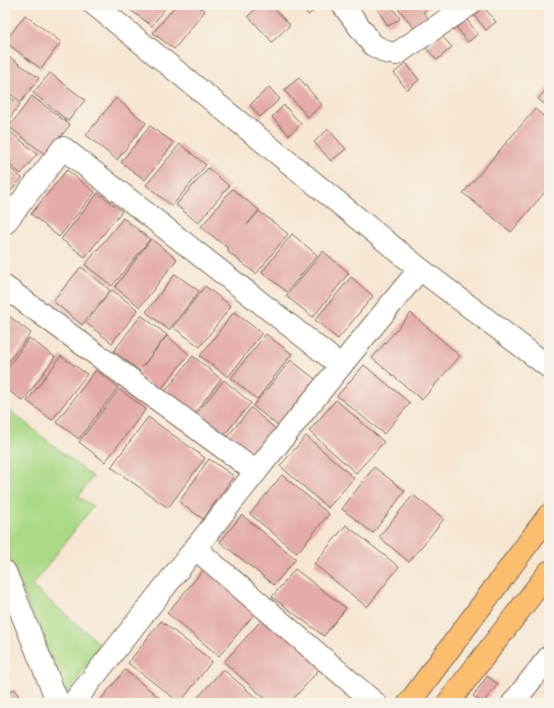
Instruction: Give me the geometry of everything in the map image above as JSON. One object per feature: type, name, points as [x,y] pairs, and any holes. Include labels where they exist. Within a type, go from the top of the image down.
[{"type":"main road","points":[[409,703],[549,515]]},
{"type":"main road","points":[[448,703],[549,572]]},
{"type":"street","points":[[95,5],[420,270],[549,367]]},
{"type":"street","points":[[343,5],[374,45],[386,52],[396,54],[469,5]]},
{"type":"street","points":[[5,223],[63,148],[340,365]]},
{"type":"street","points":[[73,703],[340,365],[420,270]]},
{"type":"street","points":[[5,287],[256,472]]},
{"type":"street","points":[[196,549],[375,703]]},
{"type":"street","points":[[5,572],[58,703]]},
{"type":"street","points":[[513,703],[549,657]]},
{"type":"green space","points":[[5,407],[93,477],[78,497],[93,506],[32,586],[101,645],[64,698],[5,545]]},
{"type":"building","points":[[132,5],[167,5],[152,26],[129,9]]},
{"type":"building","points":[[176,5],[197,5],[205,11],[174,49],[153,33]]},
{"type":"building","points":[[260,5],[271,5],[290,25],[272,42],[248,16]]},
{"type":"building","points":[[301,5],[322,5],[308,15]]},
{"type":"building","points":[[380,5],[391,5],[400,19],[388,26],[376,7]]},
{"type":"building","points":[[402,5],[432,5],[423,12],[431,21],[417,32],[398,8]]},
{"type":"building","points":[[483,6],[496,22],[486,30],[473,14]]},
{"type":"building","points":[[25,15],[61,42],[41,69],[5,42]]},
{"type":"building","points":[[464,16],[478,34],[468,42],[454,24]]},
{"type":"building","points":[[441,35],[452,47],[437,60],[426,48]]},
{"type":"building","points":[[5,54],[39,78],[21,102],[5,90]]},
{"type":"building","points":[[406,63],[419,80],[407,90],[394,73]]},
{"type":"building","points":[[50,73],[85,100],[68,121],[33,93]]},
{"type":"building","points":[[299,78],[322,105],[308,117],[284,90]]},
{"type":"building","points":[[549,86],[549,108],[538,99]]},
{"type":"building","points":[[269,87],[280,99],[260,117],[250,105]]},
{"type":"building","points":[[5,94],[20,104],[5,125]]},
{"type":"building","points":[[32,96],[70,125],[46,155],[9,127]]},
{"type":"building","points":[[116,98],[146,123],[117,160],[86,135]]},
{"type":"building","points":[[284,105],[301,124],[289,135],[272,117]]},
{"type":"building","points":[[535,109],[549,121],[549,187],[511,232],[463,193]]},
{"type":"building","points":[[150,126],[174,143],[145,180],[121,162]]},
{"type":"building","points":[[7,129],[37,154],[21,174],[5,161],[5,131]]},
{"type":"building","points":[[328,129],[346,149],[331,161],[314,142]]},
{"type":"building","points":[[180,144],[206,165],[172,206],[146,185]]},
{"type":"building","points":[[5,164],[22,178],[5,198]]},
{"type":"building","points":[[208,168],[229,186],[198,223],[176,205]]},
{"type":"building","points":[[67,170],[95,192],[59,237],[31,214]]},
{"type":"building","points":[[232,189],[259,210],[247,225],[259,211],[288,234],[256,274],[227,251],[229,249],[201,227]]},
{"type":"building","points":[[98,193],[122,211],[85,257],[61,239]]},
{"type":"building","points":[[123,218],[150,239],[112,286],[85,265]]},
{"type":"building","points":[[292,234],[317,255],[287,292],[262,272]]},
{"type":"building","points":[[151,239],[177,259],[140,307],[115,287]]},
{"type":"building","points":[[323,251],[349,273],[313,317],[286,296]]},
{"type":"building","points":[[81,267],[110,290],[82,325],[53,301]]},
{"type":"building","points":[[175,274],[199,291],[169,330],[146,312]]},
{"type":"building","points":[[351,277],[373,296],[338,339],[315,320]]},
{"type":"building","points":[[205,286],[231,306],[200,347],[173,327]]},
{"type":"building","points":[[112,290],[138,310],[112,343],[86,323]]},
{"type":"building","points":[[234,312],[262,333],[228,377],[200,356]]},
{"type":"building","points":[[5,313],[31,333],[5,366]]},
{"type":"building","points":[[411,313],[460,356],[422,400],[372,358]]},
{"type":"building","points":[[141,315],[167,335],[142,367],[167,336],[189,354],[159,392],[137,374],[140,371],[114,351]]},
{"type":"building","points":[[266,334],[292,354],[257,399],[231,378]]},
{"type":"building","points":[[29,338],[55,357],[23,401],[5,388],[5,371]]},
{"type":"building","points":[[61,356],[87,374],[52,420],[27,401]]},
{"type":"building","points":[[193,356],[221,379],[190,419],[161,397]]},
{"type":"building","points":[[291,360],[320,383],[282,429],[253,406]]},
{"type":"building","points":[[364,365],[410,403],[384,434],[337,396]]},
{"type":"building","points":[[96,370],[118,387],[79,439],[56,422]]},
{"type":"building","points":[[224,380],[251,403],[223,436],[196,414]]},
{"type":"building","points":[[119,389],[146,409],[105,462],[79,442]]},
{"type":"building","points":[[336,400],[384,442],[356,473],[309,431]]},
{"type":"building","points":[[251,408],[278,431],[252,461],[226,438]]},
{"type":"building","points":[[148,417],[205,458],[168,508],[111,467]]},
{"type":"building","points":[[306,436],[354,478],[328,508],[280,466]]},
{"type":"building","points":[[209,459],[234,476],[203,519],[179,502]]},
{"type":"building","points":[[374,467],[405,491],[373,533],[342,509]]},
{"type":"building","points":[[282,475],[329,514],[297,553],[250,514]]},
{"type":"building","points":[[413,495],[444,519],[409,562],[379,537]]},
{"type":"building","points":[[242,515],[296,559],[274,585],[220,542]]},
{"type":"building","points":[[346,525],[399,567],[367,607],[314,564]]},
{"type":"building","points":[[205,568],[257,611],[219,656],[167,613]]},
{"type":"building","points":[[295,569],[346,608],[324,636],[272,597]]},
{"type":"building","points":[[266,615],[323,665],[290,703],[270,703],[224,662]]},
{"type":"building","points":[[161,621],[212,661],[180,703],[128,663]]},
{"type":"building","points":[[223,669],[262,703],[193,703]]},
{"type":"building","points":[[125,670],[166,703],[98,703]]},
{"type":"building","points":[[487,676],[498,684],[483,703],[473,696]]},
{"type":"building","points":[[15,689],[22,703],[5,703],[5,694]]}]
